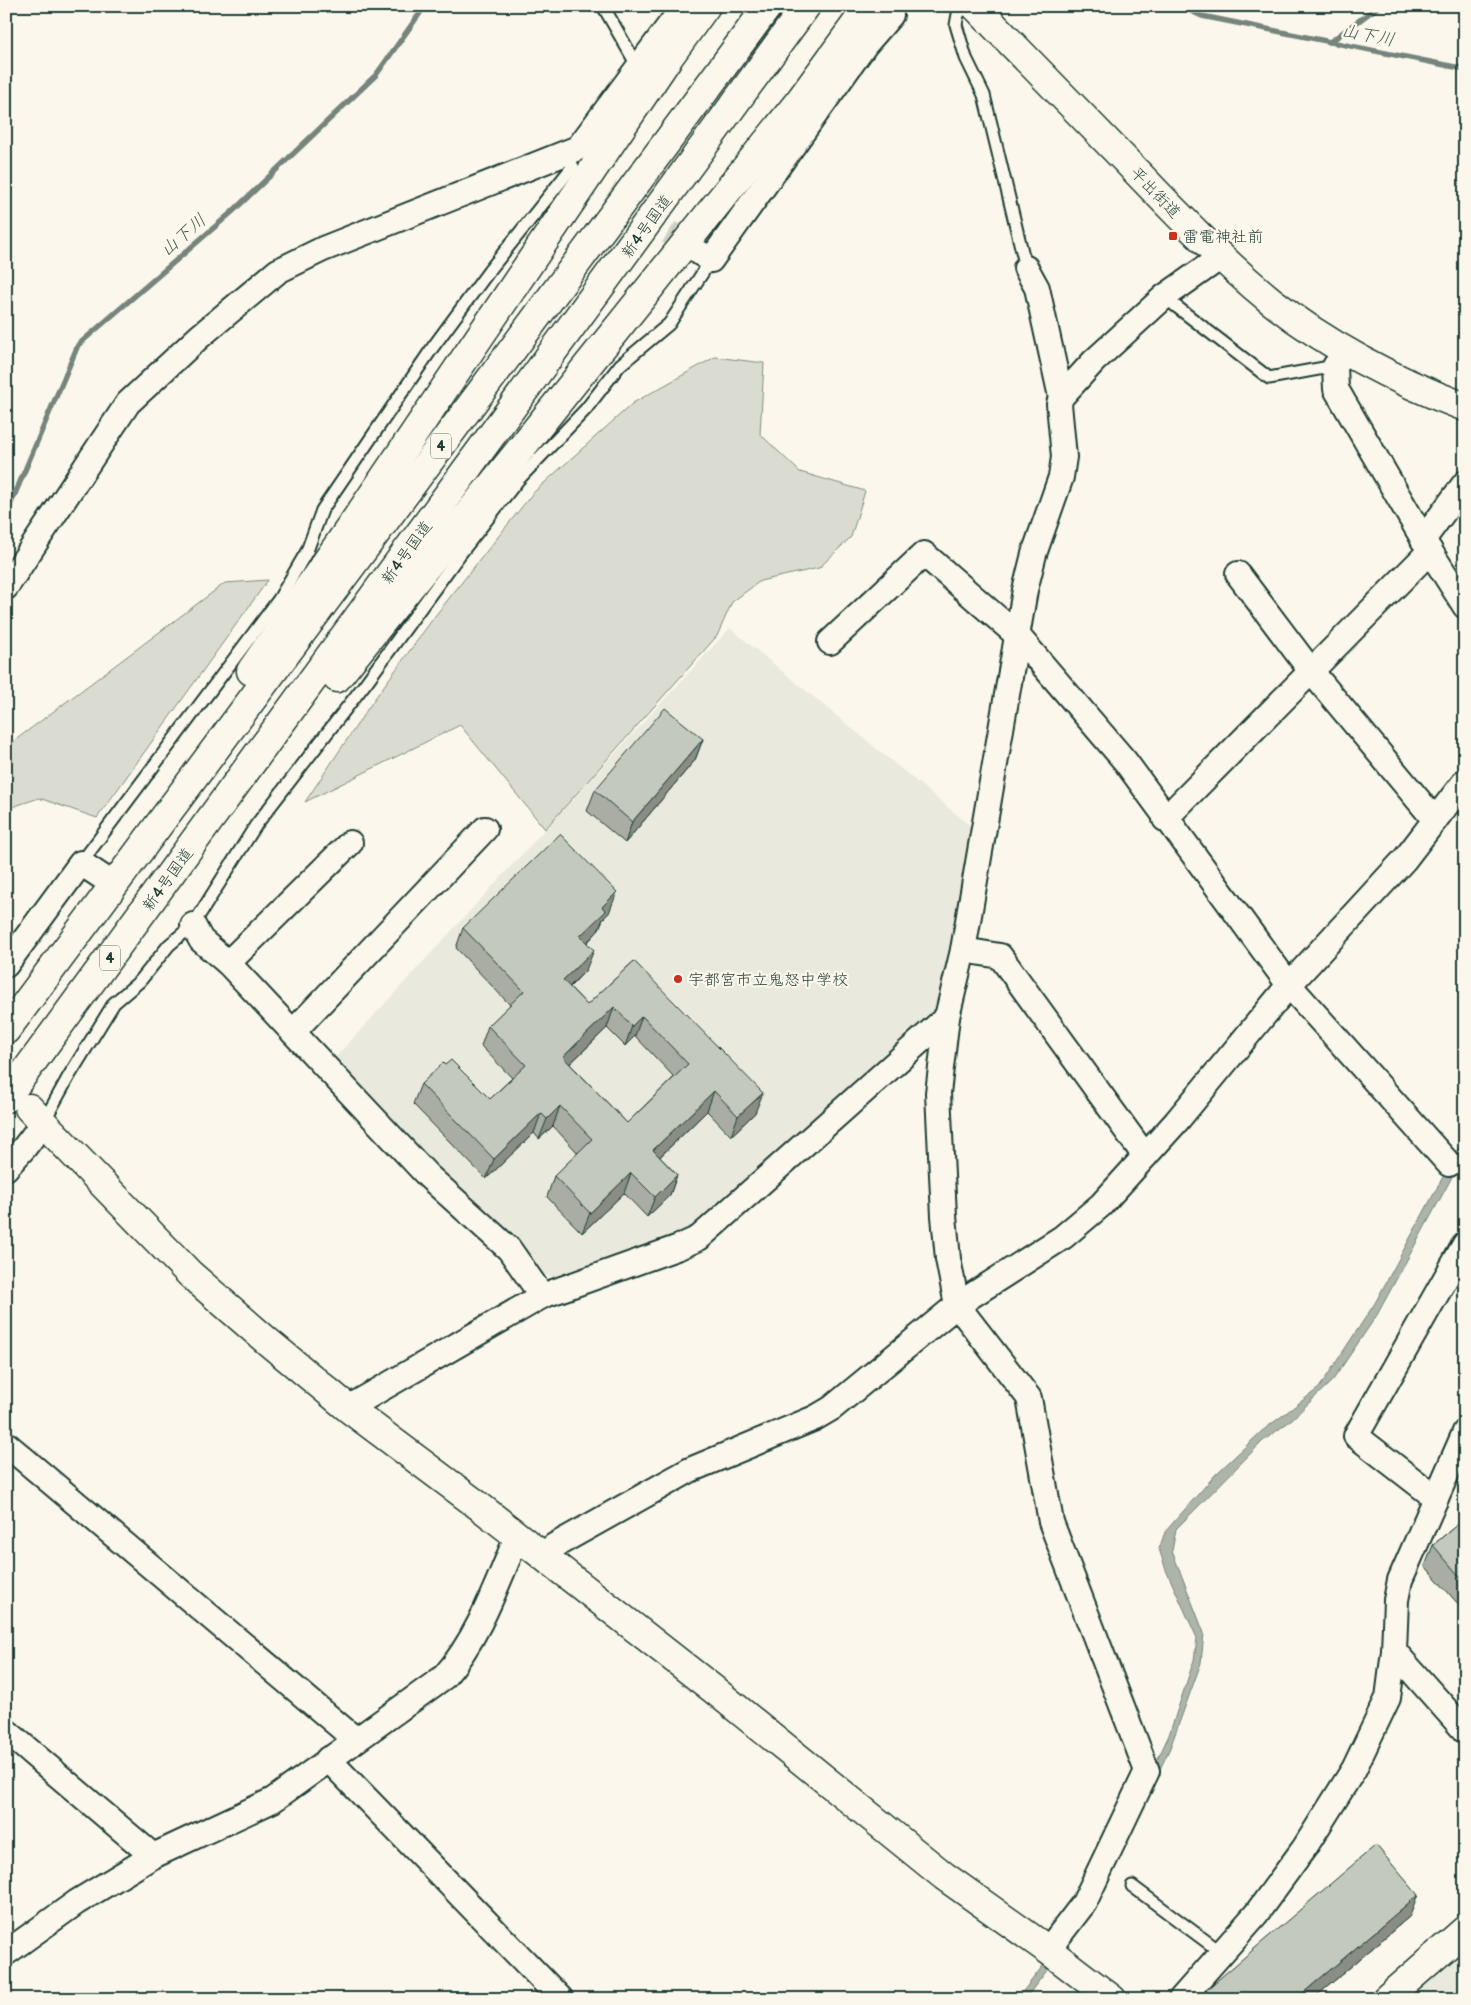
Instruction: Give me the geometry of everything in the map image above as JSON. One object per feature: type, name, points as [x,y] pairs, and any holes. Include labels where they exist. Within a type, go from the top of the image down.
[{"type":"main road","points":[[114,885],[143,826],[365,506],[669,57],[706,6]]},
{"type":"main road","name":"新4号国道","points":[[6,1030],[768,6]]},
{"type":"main road","name":"新4号国道","points":[[26,1110],[213,817],[806,6]]},
{"type":"main road","name":"平出街道","points":[[975,6],[1221,257],[1270,300],[1306,326],[1340,358],[1408,383],[1465,407]]},
{"type":"main road","points":[[213,817],[286,742],[801,99],[880,11]]},
{"type":"main road","points":[[26,1110],[190,1274],[267,1342],[348,1408],[721,1695],[944,1876],[1048,1950],[1112,1999]]},
{"type":"main road","points":[[1386,1999],[1465,1930]]},
{"type":"street","points":[[6,587],[128,403],[198,338],[278,271],[323,249],[573,164],[578,148],[684,6]]},
{"type":"street","points":[[706,257],[865,45],[880,11]]},
{"type":"street","points":[[1048,1950],[1084,1903],[1147,1771],[1051,1522],[1029,1398],[957,1305],[947,1250],[938,1093],[947,1017],[964,950],[1025,590],[1034,554],[1061,477],[1064,457],[1059,404],[1061,398],[1094,361],[1164,297],[1221,257]]},
{"type":"street","points":[[1026,268],[1037,288],[1061,398]]},
{"type":"street","points":[[1340,358],[1336,390],[1426,546],[1465,606]]},
{"type":"street","points":[[1165,819],[1311,671],[1426,546],[1465,482]]},
{"type":"street","points":[[830,642],[924,554],[1018,636],[1125,762],[1288,985],[1448,1164]]},
{"type":"street","points":[[1238,574],[1311,671],[1435,820]]},
{"type":"street","points":[[541,1556],[554,1546],[690,1470],[815,1418],[832,1408],[957,1305],[1063,1237],[1102,1205],[1176,1122],[1288,985],[1405,859],[1465,781]]},
{"type":"street","points":[[293,1032],[485,829]]},
{"type":"street","points":[[228,963],[350,843]]},
{"type":"street","points":[[6,966],[80,863],[114,885]]},
{"type":"street","points":[[193,925],[201,940],[228,963],[428,1176],[509,1249],[542,1296]]},
{"type":"street","points":[[964,950],[1000,956],[1145,1156]]},
{"type":"street","points":[[348,1408],[542,1296],[679,1247],[699,1238],[947,1017]]},
{"type":"street","points":[[6,1168],[24,1148],[26,1110]]},
{"type":"street","points":[[1436,1498],[1356,1436],[1465,1244]]},
{"type":"street","points":[[1181,1999],[1256,1914],[1354,1769],[1388,1698],[1394,1651],[1396,1600],[1400,1580],[1465,1432]]},
{"type":"street","points":[[6,1444],[356,1740]]},
{"type":"street","points":[[6,1953],[77,1902],[153,1856],[274,1800],[328,1759],[444,1677],[458,1661],[474,1636],[517,1537]]},
{"type":"street","points":[[1394,1651],[1465,1730]]},
{"type":"street","points":[[6,1731],[153,1856]]},
{"type":"street","points":[[328,1759],[561,1999]]},
{"type":"lane","points":[[603,6],[638,67]]},
{"type":"lane","points":[[967,6],[958,14],[956,25],[966,58],[984,95],[1026,268]]},
{"type":"lane","points":[[80,863],[279,599],[307,552],[322,510],[434,347],[489,271],[573,164]]},
{"type":"lane","points":[[26,1110],[69,1076],[114,1003],[140,981],[169,945],[193,925],[256,825],[365,684],[460,554],[518,480],[586,409],[620,365],[669,324],[706,257]]},
{"type":"lane","points":[[1164,297],[1270,378],[1340,358]]},
{"type":"lane","points":[[1132,1886],[1222,1953]]},
{"type":"shaded area","points":[[715,357],[764,363],[760,434],[800,472],[865,491],[851,537],[819,568],[760,581],[732,602],[717,636],[545,829],[460,725],[305,802],[373,701],[435,616],[533,493],[633,403]]},
{"type":"shaded area","points":[[268,580],[97,818],[39,798],[6,809],[6,747],[225,583]]},
{"type":"shaded area","name":"宇都宮市立鬼怒中学校","points":[[730,628],[973,828],[942,1007],[688,1230],[611,1263],[559,1278],[540,1274],[514,1236],[433,1164],[333,1060]]},
{"type":"shaded area","points":[[1465,1136],[1464,1155],[1377,1315],[1333,1380],[1290,1421],[1263,1441],[1176,1529],[1172,1551],[1204,1633],[1201,1663],[1170,1748],[1092,1912],[1025,1999],[1017,1999],[1088,1908],[1169,1735],[1194,1660],[1197,1638],[1166,1570],[1159,1549],[1165,1532],[1215,1475],[1262,1431],[1319,1388],[1375,1303]]},
{"type":"shaded area","points":[[1465,1948],[1465,1999],[1407,1999]]},
{"type":"building","points":[[665,708],[703,739],[632,822],[595,790]]},
{"type":"building","points":[[560,834],[617,892],[602,907],[606,911],[580,936],[594,950],[563,980],[587,1005],[634,961],[763,1093],[738,1116],[714,1091],[653,1150],[677,1175],[655,1197],[631,1173],[590,1213],[554,1176],[592,1139],[560,1106],[547,1119],[541,1113],[494,1159],[421,1084],[443,1063],[445,1065],[451,1060],[490,1099],[526,1065],[488,1026],[524,991],[463,928]],"holes":[[[614,1007],[632,1026],[642,1016],[688,1064],[627,1123],[563,1057]]]},
{"type":"building","points":[[1465,1518],[1465,1583],[1433,1545]]},
{"type":"building","points":[[1376,1845],[1418,1895],[1296,1999],[1213,1999],[1206,1990]]},
{"type":"building","points":[[1465,1988],[1465,1999],[1453,1999]]},
{"type":"waterway","name":"山下川","points":[[6,515],[78,345],[232,212],[376,75],[425,6]]},
{"type":"waterway","name":"山下川","points":[[1180,6],[1202,16],[1465,69]]},
{"type":"waterway","points":[[1330,42],[1379,6]]},
{"type":"tunnel","points":[[579,172],[700,253]]},
{"type":"place","name":"雷電神社前","points":[[1173,236]]},
{"type":"place","name":"宇都宮市立鬼怒中学校","points":[[678,979]]}]
